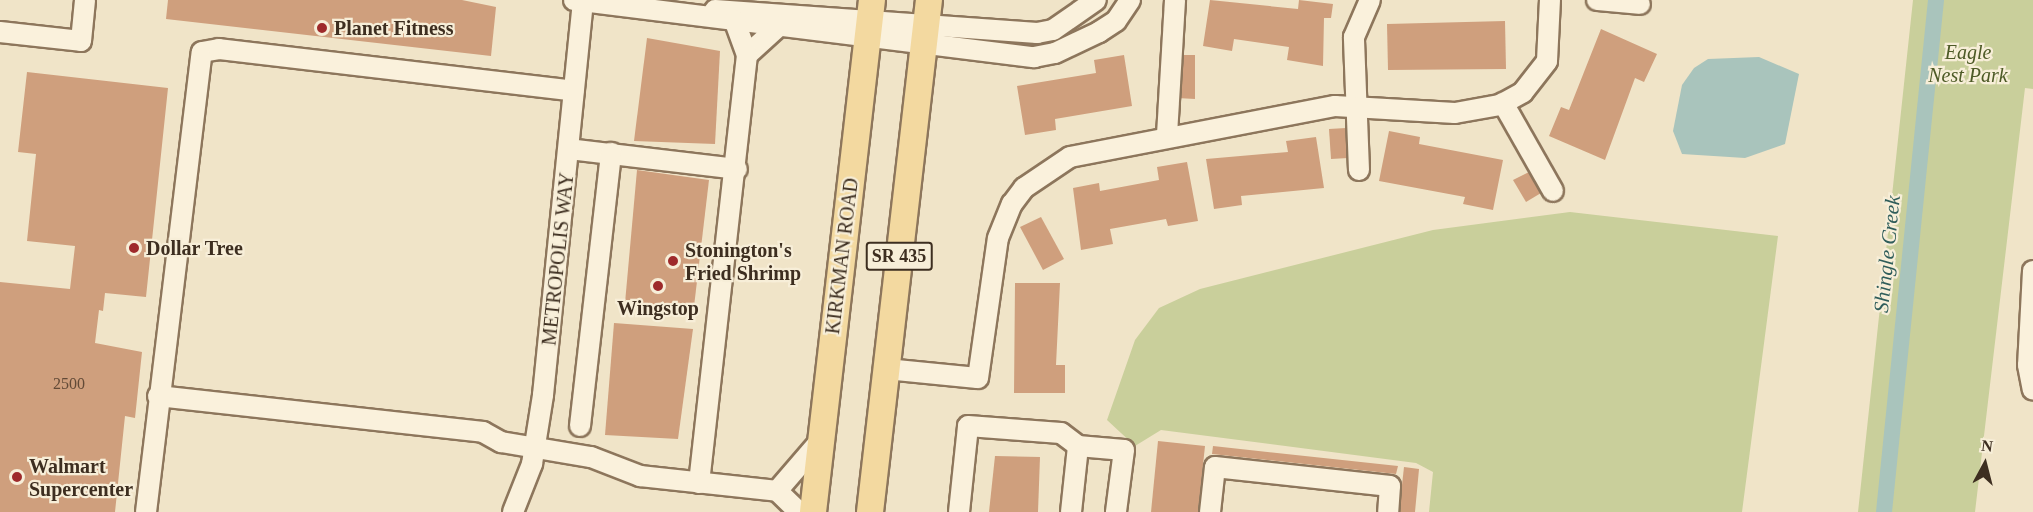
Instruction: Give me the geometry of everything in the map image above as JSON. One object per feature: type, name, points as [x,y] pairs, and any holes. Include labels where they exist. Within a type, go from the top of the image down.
[{"type":"main road","name":"KIRKMAN ROAD","points":[[813,512],[870,18]]},
{"type":"main road","name":"SR 435","points":[[870,512],[926,22]]},
{"type":"street","points":[[0,32],[81,40],[85,0]]},
{"type":"street","points":[[692,13],[734,7],[1037,33],[1053,30],[1096,0]]},
{"type":"street","points":[[926,22],[1034,57],[1055,53],[1099,32],[1116,21],[1130,0]]},
{"type":"street","points":[[1167,135],[1176,0]]},
{"type":"street","points":[[1359,170],[1354,37],[1370,0]]},
{"type":"street","points":[[886,369],[978,378],[998,238],[1012,204],[1024,188],[1070,157],[1167,135],[1356,105],[1455,113],[1503,103],[1523,92],[1547,61],[1550,0]]},
{"type":"street","points":[[1597,0],[1640,4]]},
{"type":"street","name":"METROPOLIS WAY","points":[[513,512],[535,447],[569,149],[578,1],[692,13]]},
{"type":"street","points":[[692,13],[779,26],[870,18]]},
{"type":"street","points":[[699,483],[737,168],[747,55],[734,20]]},
{"type":"street","points":[[747,55],[779,26]]},
{"type":"street","points":[[1034,57],[1037,33]]},
{"type":"street","points":[[146,512],[158,396],[202,52],[219,49],[574,91]]},
{"type":"street","points":[[1503,103],[1553,191]]},
{"type":"street","points":[[569,149],[737,168]]},
{"type":"street","points":[[580,426],[611,153]]},
{"type":"street","points":[[2033,271],[2028,365],[2033,390]]},
{"type":"street","points":[[158,396],[483,432],[501,442],[591,457],[640,476],[777,491],[798,512]]},
{"type":"street","points":[[959,512],[968,426],[1061,434],[1078,446],[1124,450],[1116,512]]},
{"type":"street","points":[[777,491],[821,439]]},
{"type":"street","points":[[1071,512],[1078,446]]},
{"type":"street","points":[[1210,512],[1215,468],[1390,486],[1388,512]]},
{"type":"green space","name":"Eagle Nest Park","points":[[1913,0],[2033,0],[2033,89],[2025,88],[1975,512],[1858,512]]},
{"type":"green space","points":[[1570,212],[1778,236],[1742,512],[1429,512],[1433,472],[1416,463],[1161,430],[1135,446],[1107,420],[1135,340],[1159,308],[1200,289],[1433,230]]},
{"type":"water","points":[[1759,57],[1799,74],[1785,144],[1745,158],[1682,154],[1673,131],[1682,85],[1694,68],[1708,59]]},
{"type":"building","points":[[168,0],[462,0],[496,7],[491,56],[166,19]]},
{"type":"building","points":[[1210,0],[1298,9],[1299,0],[1333,4],[1331,18],[1324,18],[1323,66],[1287,60],[1289,47],[1234,39],[1232,51],[1203,46]]},
{"type":"building","points":[[1505,21],[1506,69],[1388,70],[1387,24]]},
{"type":"building","points":[[1601,29],[1657,54],[1644,82],[1635,78],[1605,160],[1549,136],[1561,107],[1569,110]]},
{"type":"building","points":[[647,38],[720,51],[715,144],[634,141]]},
{"type":"building","points":[[1124,55],[1132,106],[1055,119],[1056,130],[1025,135],[1017,86],[1096,73],[1094,60]]},
{"type":"building","points":[[1177,55],[1195,55],[1195,99],[1177,98]]},
{"type":"building","points":[[27,72],[168,88],[146,297],[105,293],[103,311],[99,310],[95,343],[142,352],[135,418],[125,416],[115,512],[0,512],[0,282],[70,289],[75,246],[27,241],[36,154],[18,152]]},
{"type":"building","points":[[1346,128],[1348,158],[1331,159],[1329,129]]},
{"type":"building","points":[[1389,131],[1420,137],[1419,144],[1503,160],[1493,210],[1463,204],[1465,197],[1379,181]]},
{"type":"building","points":[[1316,137],[1324,188],[1241,196],[1242,205],[1214,209],[1206,159],[1288,152],[1286,141]]},
{"type":"building","points":[[1187,162],[1198,221],[1168,226],[1166,219],[1110,229],[1113,244],[1081,250],[1073,188],[1099,183],[1100,191],[1159,180],[1157,167]]},
{"type":"building","points":[[637,170],[709,180],[693,315],[625,303]]},
{"type":"building","points":[[1529,172],[1541,193],[1526,202],[1513,180]]},
{"type":"building","points":[[1041,217],[1064,259],[1043,270],[1020,227]]},
{"type":"building","points":[[1015,283],[1060,283],[1056,365],[1065,365],[1065,393],[1014,393]]},
{"type":"building","points":[[614,323],[693,329],[678,439],[605,435]]},
{"type":"building","points":[[1158,441],[1205,446],[1198,512],[1151,512]]},
{"type":"building","points":[[1213,446],[1398,466],[1396,474],[1212,454]]},
{"type":"building","points":[[995,456],[1040,457],[1038,512],[989,512]]},
{"type":"building","points":[[1404,467],[1419,469],[1415,512],[1399,512]]},
{"type":"waterway","name":"Shingle Creek","points":[[1884,512],[1936,0]]},
{"type":"place","name":"Planet Fitness","points":[[322,28]]},
{"type":"place","name":"Dollar Tree","points":[[134,248]]},
{"type":"place","name":"Stonington's Fried Shrimp","points":[[673,261]]},
{"type":"place","name":"Wingstop","points":[[658,286]]},
{"type":"place","name":"Walmart Supercenter","points":[[17,477]]}]
